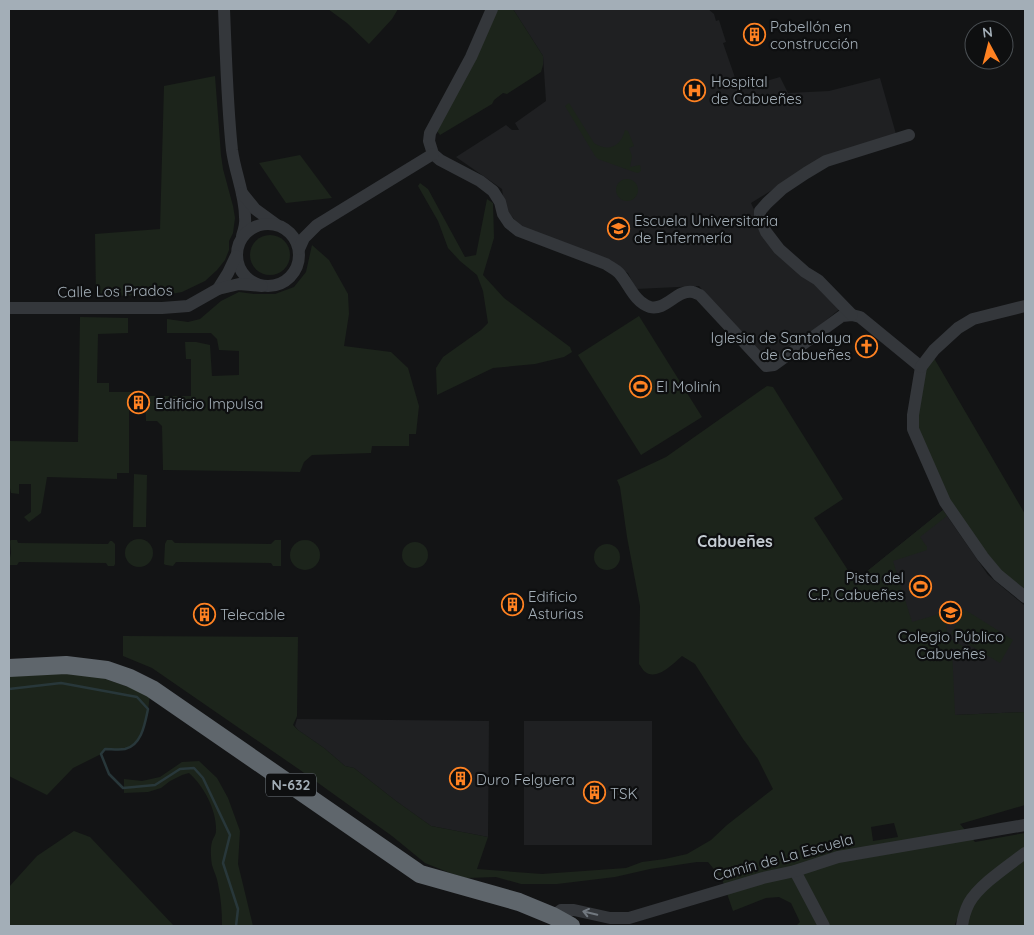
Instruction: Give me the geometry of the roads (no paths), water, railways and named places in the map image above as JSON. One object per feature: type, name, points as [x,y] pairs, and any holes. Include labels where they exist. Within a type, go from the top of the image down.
[{"type":"highway","name":"N-632","points":[[9,668],[66,665],[107,670],[130,678],[152,689],[420,874],[519,902],[553,916],[571,926]]},
{"type":"street","points":[[224,9],[233,162],[242,193],[246,219],[242,236],[237,246],[236,256],[239,268],[248,280],[262,286],[279,285],[290,277],[297,268],[299,249],[295,238],[255,209],[242,193]]},
{"type":"street","points":[[492,9],[471,57],[430,133],[429,142],[433,154],[440,160],[480,181],[493,191],[509,223],[519,231],[606,264],[618,272],[637,298],[653,308],[662,306],[685,292],[694,292],[700,295],[766,366],[774,365],[842,316],[852,315]]},
{"type":"street","points":[[909,136],[826,161],[806,172],[782,189],[767,203],[760,211],[760,218],[766,232],[780,249],[805,272],[818,280],[852,315],[860,318],[921,366]]},
{"type":"street","points":[[299,249],[304,238],[317,225],[433,154]]},
{"type":"street","points":[[242,236],[254,227],[265,224],[301,230],[317,225]]},
{"type":"street","points":[[218,289],[236,256]]},
{"type":"street","name":"Calle Los Prados","points":[[9,308],[162,308],[188,306],[218,289],[239,284],[262,286]]},
{"type":"street","points":[[1025,306],[972,319],[958,328],[934,350],[921,366],[913,415],[913,429],[945,502],[983,557],[998,575],[1025,597]]},
{"type":"street","name":"Camín de La Escuela","points":[[553,916],[561,910],[574,910],[629,922],[763,878],[795,871],[838,857],[1025,824]]},
{"type":"street","points":[[962,926],[969,902],[978,890],[1025,853]]},
{"type":"street","points":[[795,871],[824,926]]},
{"type":"waterway","points":[[9,689],[61,683],[137,697],[148,709],[142,733],[131,747],[125,749],[105,749],[101,754],[109,774],[123,788],[155,785],[180,769],[194,768],[203,778],[230,835],[223,863],[238,909],[236,926]]},
{"type":"place","name":"Pabellón en construcción","points":[[754,35]]},
{"type":"place","name":"Hospital de Cabueñes","points":[[695,90]]},
{"type":"place","name":"Escuela Universitaria de Enfermería","points":[[618,229]]},
{"type":"place","name":"Iglesia de Santolaya de Cabueñes","points":[[867,346]]},
{"type":"place","name":"El Molinín","points":[[640,386]]},
{"type":"place","name":"Edificio Impulsa","points":[[139,403]]},
{"type":"place","name":"Pista del C.P. Cabueñes","points":[[920,586]]},
{"type":"place","name":"Edificio Asturias","points":[[512,605]]},
{"type":"place","name":"Colegio Público Cabueñes","points":[[951,613]]},
{"type":"place","name":"Telecable","points":[[204,614]]},
{"type":"place","name":"Duro Felguera","points":[[460,779]]},
{"type":"place","name":"TSK","points":[[594,793]]},
{"type":"district","name":"Cabueñes","points":[[735,541]]}]
